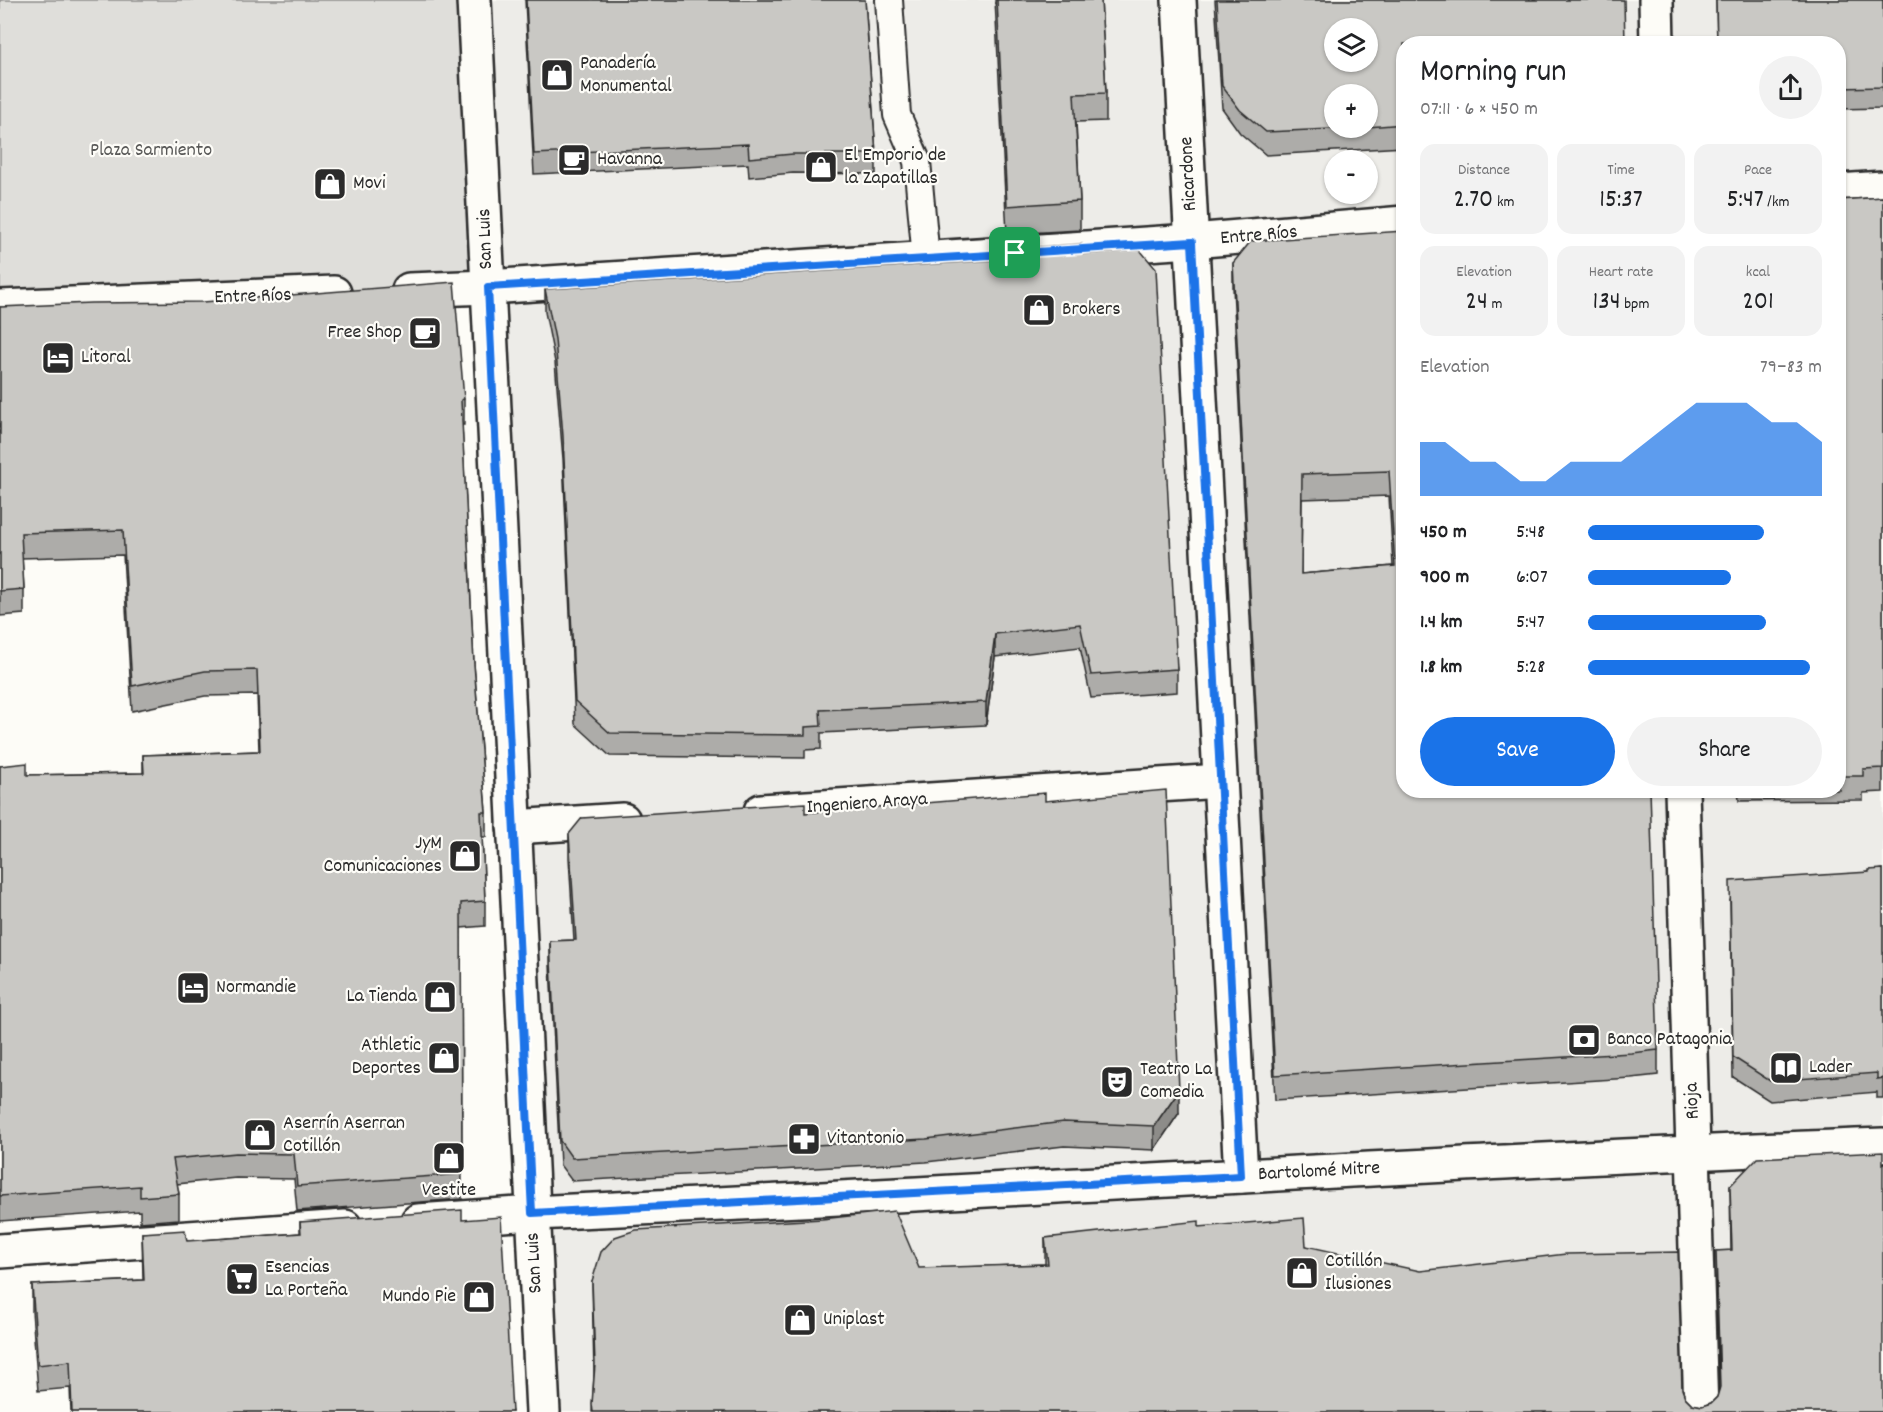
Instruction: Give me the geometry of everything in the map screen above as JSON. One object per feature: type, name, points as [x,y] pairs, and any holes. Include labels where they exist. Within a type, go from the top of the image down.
[{"type":"street","name":"San Luis","points":[[474,0],[543,1412]]},
{"type":"street","name":"Ricardone","points":[[1179,0],[1241,1176]]},
{"type":"street","points":[[1656,0],[1657,36]]},
{"type":"street","points":[[1846,191],[1883,188]]},
{"type":"street","name":"Entre Ríos","points":[[0,307],[488,287],[1192,242],[1396,225]]},
{"type":"street","name":"Ingeniero Araya","points":[[729,813],[1220,781]]},
{"type":"street","name":"Rioja","points":[[1682,798],[1701,1412]]},
{"type":"street","points":[[514,827],[658,818]]},
{"type":"street","name":"Bartolomé Mitre","points":[[0,1251],[532,1213],[1694,1152],[1883,1145]]},
{"type":"lane","points":[[889,0],[897,115],[917,161],[927,259]]},
{"type":"shaded area","points":[[474,0],[1883,0],[1883,1412],[543,1412]]},
{"type":"green space","name":"Plaza Sarmiento","points":[[0,0],[474,0],[488,287],[0,307]]},
{"type":"building","points":[[526,0],[865,0],[876,154],[793,154],[749,158],[748,144],[534,154]]},
{"type":"building","points":[[997,0],[1101,0],[1106,93],[1074,94],[1080,201],[1007,206]]},
{"type":"building","points":[[1217,0],[1624,0],[1625,36],[1396,36],[1396,125],[1378,126],[1378,84],[1324,84],[1324,129],[1266,132],[1240,110],[1222,86]]},
{"type":"building","points":[[1716,0],[1883,0],[1883,87],[1846,88],[1846,36],[1717,36]]},
{"type":"building","points":[[1883,197],[1883,768],[1863,769],[1863,776],[1846,776],[1846,200]]},
{"type":"building","points":[[1396,232],[1396,798],[1650,798],[1658,1050],[1275,1075],[1233,263],[1251,241]],"holes":[[[1389,471],[1395,566],[1301,574],[1302,474]]]},
{"type":"building","points":[[1082,244],[1083,254],[1140,250],[1156,269],[1177,669],[1091,675],[1080,624],[995,634],[986,702],[820,710],[821,726],[805,727],[805,735],[610,733],[575,701],[563,436],[555,339],[545,289],[1009,259],[1008,249]]},
{"type":"building","points":[[454,282],[464,399],[461,400],[474,664],[486,812],[481,812],[485,901],[461,903],[462,1174],[297,1186],[294,1154],[236,1153],[173,1159],[179,1194],[140,1197],[140,1186],[0,1196],[0,766],[27,763],[27,775],[144,773],[143,755],[260,751],[257,670],[205,671],[132,686],[123,530],[21,533],[24,589],[0,591],[0,307],[203,302]]},
{"type":"building","points":[[1166,790],[1179,1090],[1154,1126],[1064,1122],[926,1139],[572,1158],[560,1141],[550,941],[576,940],[569,834],[582,818],[805,803],[805,813],[1045,793],[1045,801]]},
{"type":"building","points":[[1883,869],[1883,1078],[1877,1079],[1877,1073],[1770,1081],[1733,1057],[1730,881],[1869,872],[1869,870]]},
{"type":"building","points":[[1883,1152],[1883,1412],[593,1412],[595,1364],[592,1281],[601,1252],[615,1237],[636,1230],[822,1219],[895,1211],[919,1268],[1048,1264],[1045,1238],[1199,1221],[1199,1227],[1304,1218],[1306,1246],[1420,1271],[1566,1254],[1678,1252],[1682,1389],[1685,1397],[1692,1404],[1702,1406],[1711,1403],[1717,1397],[1720,1387],[1716,1251],[1732,1250],[1730,1186],[1757,1158]]},
{"type":"building","points":[[462,1210],[462,1220],[501,1217],[512,1412],[72,1412],[70,1361],[38,1365],[32,1285],[144,1280],[142,1233],[185,1230],[187,1241],[301,1233],[300,1222]]},
{"type":"place","name":"Panadería Monumental","points":[[557,75]]},
{"type":"place","name":"Havanna","points":[[574,160]]},
{"type":"place","name":"El Emporio de la Zapatillas","points":[[821,167]]},
{"type":"place","name":"Movi","points":[[330,184]]},
{"type":"place","name":"Brokers","points":[[1039,310]]},
{"type":"place","name":"Free Shop","points":[[425,333]]},
{"type":"place","name":"Litoral","points":[[58,358]]},
{"type":"place","name":"JyM Comunicaciones","points":[[465,856]]},
{"type":"place","name":"Normandie","points":[[193,988]]},
{"type":"place","name":"La Tienda","points":[[440,997]]},
{"type":"place","name":"Banco Patagonia","points":[[1584,1040]]},
{"type":"place","name":"Athletic Deportes","points":[[444,1058]]},
{"type":"place","name":"Lader","points":[[1786,1068]]},
{"type":"place","name":"Teatro La Comedia","points":[[1117,1082]]},
{"type":"place","name":"Aserrín Aserran Cotillón","points":[[260,1135]]},
{"type":"place","name":"Vitantonio","points":[[804,1139]]},
{"type":"place","name":"Vestite","points":[[449,1158]]},
{"type":"place","name":"Cotillón Ilusiones","points":[[1302,1273]]},
{"type":"place","name":"Esencias La Porteña","points":[[242,1279]]},
{"type":"place","name":"Mundo Pie","points":[[479,1297]]},
{"type":"place","name":"Uniplast","points":[[800,1320]]},
{"type":"route","points":[[1192,242],[1241,1176],[532,1213],[488,287],[1015,253],[1192,242]]}]
